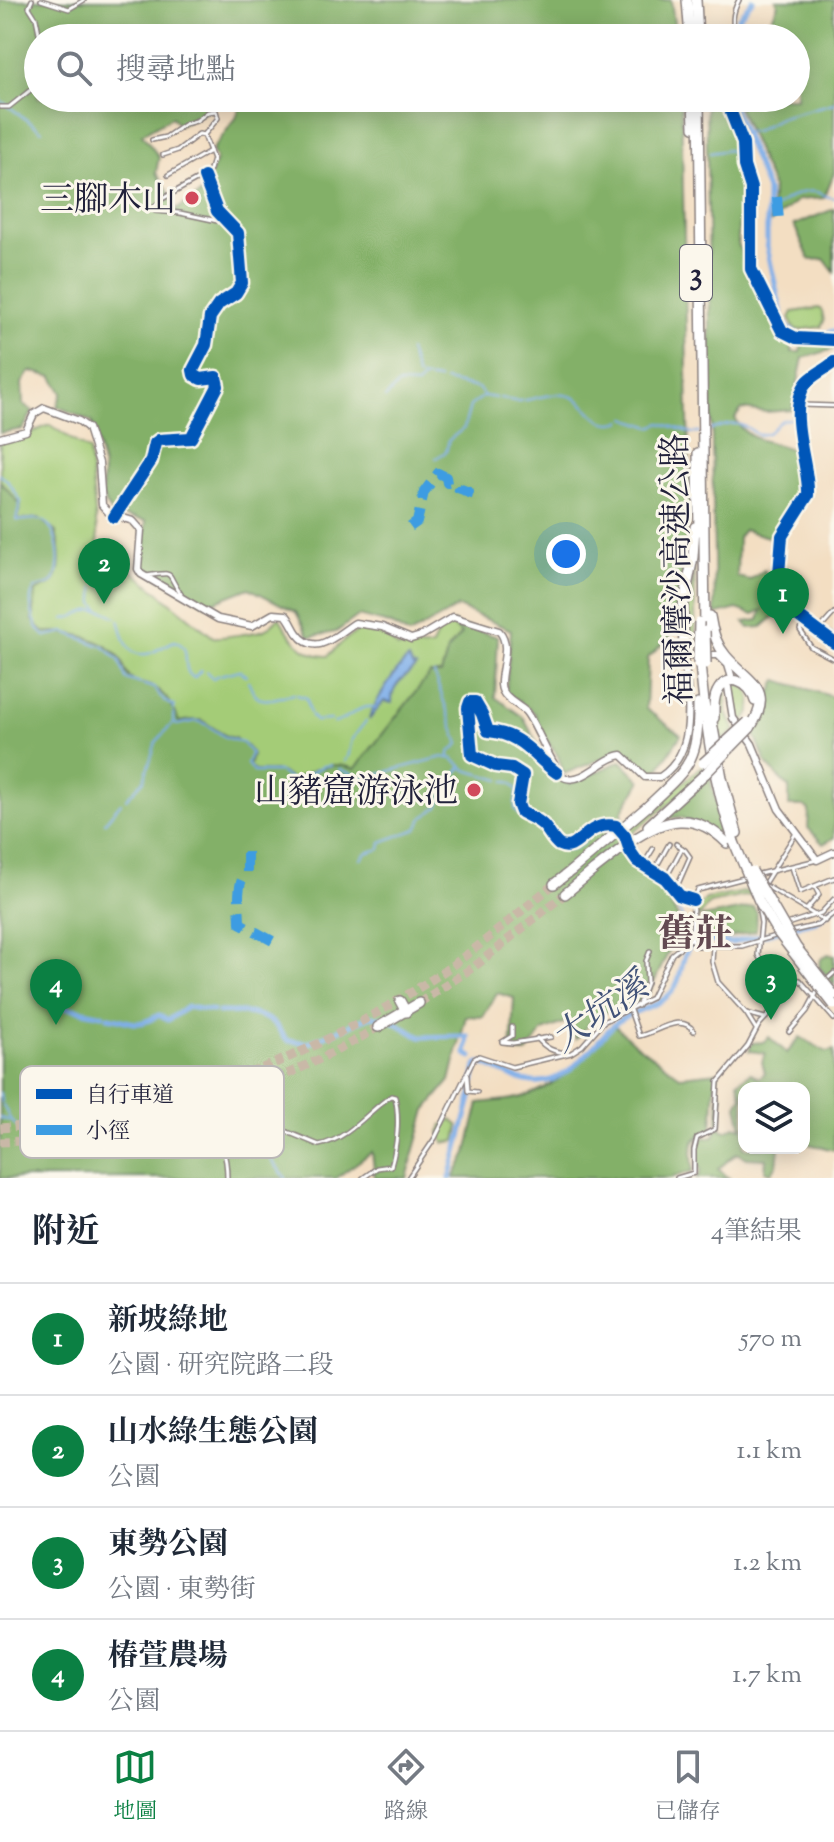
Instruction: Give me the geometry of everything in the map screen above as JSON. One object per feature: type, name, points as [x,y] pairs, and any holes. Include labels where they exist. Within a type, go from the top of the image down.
[{"type":"highway","points":[[687,0],[692,24]]},
{"type":"highway","points":[[695,24],[696,0]]},
{"type":"highway","name":"福爾摩沙高速公路","points":[[694,112],[706,628]]},
{"type":"highway","name":"福爾摩沙高速公路","points":[[697,163],[699,112]]},
{"type":"highway","name":"福爾摩沙高速公路","points":[[701,461],[698,480],[706,628]]},
{"type":"highway","points":[[684,655],[683,607],[693,557],[698,480]]},
{"type":"highway","points":[[706,628],[701,664],[699,731],[695,752],[686,769],[648,806],[558,881],[568,891],[653,826],[682,821],[707,827],[733,842],[752,886],[788,949],[834,1005]]},
{"type":"highway","points":[[630,842],[663,813],[758,716],[761,697],[753,681],[733,673],[706,628]]},
{"type":"highway","name":"福爾摩沙高速公路","points":[[701,664],[733,842]]},
{"type":"highway","name":"福爾摩沙高速公路","points":[[701,664],[708,747],[733,842],[796,947],[834,995]]},
{"type":"highway","points":[[714,734],[715,697],[722,684],[731,681],[745,683],[753,692],[755,706],[749,725]]},
{"type":"highway","points":[[648,806],[704,768]]},
{"type":"highway","points":[[400,1001],[406,1012]]},
{"type":"highway","points":[[378,1027],[419,1003]]},
{"type":"main road","points":[[0,438],[26,431],[40,409],[83,423],[90,431],[98,458],[100,501],[106,512],[133,521],[141,530],[138,569],[144,576],[218,619],[252,626],[273,614],[286,615],[298,633],[316,645],[331,642],[355,623],[382,627],[411,639],[453,617],[499,631],[505,641],[501,682],[503,693],[531,718],[557,773],[568,779],[622,755],[645,777],[653,779],[666,773],[681,750],[688,727],[684,655],[714,654],[725,660],[733,673]]},
{"type":"main road","points":[[729,687],[731,710],[752,744],[779,809],[817,860],[834,852]]},
{"type":"street","points":[[32,0],[29,7],[37,24]]},
{"type":"street","points":[[41,0],[69,9],[84,0]]},
{"type":"street","points":[[733,24],[739,0]]},
{"type":"street","points":[[0,107],[10,106],[24,95]]},
{"type":"street","points":[[152,140],[166,137],[208,112]]},
{"type":"street","points":[[204,135],[218,118],[216,112]]},
{"type":"street","points":[[731,112],[743,143],[744,166],[751,188],[751,269],[782,331],[796,338],[834,340]]},
{"type":"street","points":[[163,155],[178,150],[199,134],[204,135]]},
{"type":"street","points":[[204,135],[213,159],[205,184]]},
{"type":"street","points":[[168,175],[210,151]]},
{"type":"street","points":[[209,173],[162,199],[154,207],[155,211],[227,223]]},
{"type":"street","points":[[114,517],[151,461],[155,443],[159,440],[191,438],[218,386],[216,377],[201,379],[193,373],[206,345],[207,323],[212,313],[219,304],[236,293],[242,283],[238,233],[217,211],[204,177]]},
{"type":"street","points":[[834,362],[807,382],[800,405],[799,440],[808,495],[782,536],[777,580],[779,591],[804,621],[834,643]]},
{"type":"street","points":[[800,405],[834,406]]},
{"type":"street","points":[[144,576],[166,573],[172,576],[186,600]]},
{"type":"street","points":[[818,631],[834,613]]},
{"type":"street","points":[[804,621],[800,630],[806,642],[834,659]]},
{"type":"street","points":[[557,773],[529,747],[507,733],[488,731],[475,702],[468,705],[472,755],[496,766],[512,768],[523,775],[518,804],[521,812],[540,822],[555,842],[573,846],[596,826],[616,826],[625,836],[637,861],[661,876],[682,897],[693,900]]},
{"type":"street","points":[[677,1178],[694,1173],[697,1138],[715,1129],[717,1084],[748,1046],[756,1029],[776,1007],[779,999],[760,959],[760,913],[757,903],[763,884],[796,833]]},
{"type":"street","points":[[655,869],[669,844]]},
{"type":"street","points":[[675,891],[690,862],[688,853],[676,844]]},
{"type":"street","points":[[667,876],[682,847]]},
{"type":"street","points":[[653,849],[645,862],[667,876],[675,891]]},
{"type":"street","points":[[693,941],[693,900],[698,890],[817,860]]},
{"type":"street","points":[[792,867],[800,892],[800,896],[793,901]]},
{"type":"street","points":[[800,892],[834,878]]},
{"type":"street","points":[[763,884],[825,921]]},
{"type":"street","points":[[807,909],[819,895],[815,887]]},
{"type":"street","points":[[760,932],[817,916],[834,899]]},
{"type":"street","points":[[408,1178],[435,1138],[474,1059],[479,1056],[512,1067],[571,1053],[582,1046],[603,1022],[630,1011],[654,994],[672,954],[693,941],[732,948],[825,921],[832,915],[834,922]]},
{"type":"street","points":[[713,946],[715,976],[756,1029]]},
{"type":"street","points":[[638,1006],[647,982],[646,961],[650,951]]},
{"type":"street","points":[[789,1032],[805,1014],[827,977],[834,973]]},
{"type":"street","points":[[774,984],[786,978],[803,983],[834,1019]]},
{"type":"street","points":[[630,1011],[641,1036],[674,1023],[685,1022],[694,1031]]},
{"type":"street","points":[[746,1013],[765,1018]]},
{"type":"street","points":[[512,1027],[512,1036],[502,1042],[551,1037]]},
{"type":"street","points":[[537,1038],[552,1051],[571,1053]]},
{"type":"street","points":[[467,1072],[468,1091],[477,1092]]},
{"type":"street","points":[[284,1131],[319,1145],[343,1138],[357,1122],[391,1096],[395,1097],[398,1142],[393,1163],[377,1168],[363,1178]]},
{"type":"street","points":[[226,1158],[227,1178]]},
{"type":"green space","points":[[0,0],[671,0],[674,24],[24,24],[24,112],[204,112],[179,125],[172,117],[142,134],[159,157],[156,173],[176,210],[208,189],[204,181],[212,172],[216,159],[212,150],[238,112],[681,112],[690,506],[675,632],[648,658],[646,709],[681,735],[656,773],[618,752],[564,774],[558,756],[542,734],[535,713],[506,692],[511,630],[458,607],[409,635],[389,624],[358,616],[336,632],[309,637],[296,612],[249,588],[206,605],[141,568],[146,521],[112,513],[102,497],[103,466],[92,422],[57,406],[62,393],[53,377],[30,371],[22,383],[23,404],[33,411],[23,429],[0,433]]},
{"type":"green space","points":[[776,0],[834,0],[834,173],[824,198],[798,200],[771,222],[772,186],[740,112],[810,112],[810,24],[770,24],[778,4]]},
{"type":"green space","points":[[706,112],[728,112],[741,145],[738,243],[748,274],[784,336],[793,342],[792,352],[800,352],[803,341],[833,342],[834,349],[803,358],[792,410],[766,412],[742,409],[735,418],[752,436],[793,450],[793,467],[803,475],[806,495],[783,519],[778,540],[744,530],[738,537],[737,577],[750,580],[764,570],[786,606],[762,627],[749,628],[744,622],[759,620],[762,610],[753,615],[737,609],[715,615]]},
{"type":"green space","points":[[834,209],[834,272],[824,259],[810,260],[794,225]]},
{"type":"green space","points":[[819,308],[824,321],[821,327],[798,330],[793,327],[790,318],[793,312]]},
{"type":"green space","points":[[50,425],[89,451],[98,543],[213,637],[264,630],[279,617],[304,649],[328,656],[354,634],[370,629],[398,648],[432,646],[439,630],[454,622],[461,633],[448,650],[441,674],[430,674],[355,769],[330,766],[292,780],[274,771],[261,773],[251,769],[235,738],[227,737],[202,720],[179,723],[164,695],[131,679],[112,650],[84,637],[43,633],[33,620],[36,591],[52,584],[57,576],[59,543],[16,518],[9,492],[0,481],[0,441],[8,442]]},
{"type":"green space","points":[[0,481],[21,505],[17,518],[39,518],[56,532],[59,571],[52,583],[36,592],[33,620],[43,632],[74,634],[112,650],[131,679],[163,695],[179,722],[201,721],[244,744],[252,754],[249,766],[255,771],[281,772],[292,780],[330,766],[355,769],[430,674],[441,674],[448,650],[461,634],[456,629],[467,627],[498,637],[495,697],[523,717],[553,773],[569,784],[621,761],[641,781],[622,812],[625,850],[662,890],[682,924],[685,941],[669,951],[647,997],[626,1007],[598,1014],[576,1039],[568,1021],[543,1031],[527,1053],[511,1052],[514,998],[497,993],[483,1017],[466,1016],[450,1081],[426,1110],[407,1178],[375,1178],[372,1152],[336,1178],[0,1178]]},
{"type":"green space","points":[[694,568],[696,651],[688,651],[687,614]]},
{"type":"green space","points":[[777,680],[834,697],[834,838],[823,844],[808,828],[809,810],[804,806],[789,806],[789,788],[767,765],[754,733]]},
{"type":"green space","points":[[735,682],[747,688],[751,707],[741,723],[734,704],[733,685],[727,686],[726,711],[735,730],[721,742],[717,705],[721,691],[726,685]]},
{"type":"green space","points":[[706,763],[707,767],[673,801],[627,837],[624,830]]},
{"type":"green space","points":[[709,775],[730,842],[681,817],[662,818]]},
{"type":"green space","points":[[750,891],[751,895],[710,903],[697,918],[696,910],[706,899]]},
{"type":"green space","points":[[753,907],[757,913],[756,931],[727,938],[703,935],[702,917]]},
{"type":"green space","points":[[828,954],[834,956],[834,985],[819,967],[821,959]]},
{"type":"green space","points":[[613,1024],[680,1076],[719,1072],[712,1129],[695,1140],[693,1171],[670,1178],[454,1178],[467,1153],[479,1103],[518,1098],[546,1087],[583,1058]]},
{"type":"green space","points":[[769,1037],[787,1053],[800,1037],[827,1052],[834,1050],[834,1150],[810,1144],[810,1082],[738,1082],[751,1073],[759,1078],[765,1073],[762,1062],[765,1053],[749,1051],[752,1043],[763,1042]]},
{"type":"green space","points":[[719,1091],[722,1094],[721,1129],[726,1131],[738,1127],[738,1154],[718,1169],[729,1178],[697,1178],[701,1171],[697,1143],[699,1139],[714,1136],[718,1127]]},
{"type":"green space","points":[[451,1119],[459,1126],[456,1141],[444,1143],[440,1132],[443,1124],[447,1125]]},
{"type":"green space","points":[[739,1154],[778,1154],[777,1165],[771,1173],[765,1171],[766,1159],[747,1158]]},
{"type":"water","points":[[409,659],[416,667],[396,687],[392,703],[384,701],[369,720],[386,687]]},
{"type":"waterway","points":[[739,24],[738,18],[753,0]]},
{"type":"waterway","name":"大坑溪","points":[[0,88],[0,100],[42,131]]},
{"type":"waterway","points":[[810,109],[834,103]]},
{"type":"waterway","points":[[735,112],[767,190],[767,247],[788,329],[798,335],[817,336],[834,331]]},
{"type":"waterway","points":[[745,132],[755,131],[781,117],[800,112]]},
{"type":"waterway","points":[[745,144],[748,140]]},
{"type":"waterway","points":[[710,153],[728,150],[736,154],[741,149]]},
{"type":"waterway","points":[[768,212],[803,193],[816,192],[834,198]]},
{"type":"waterway","points":[[409,351],[417,376],[424,378]]},
{"type":"waterway","points":[[385,398],[399,384],[417,385],[424,378],[439,380]]},
{"type":"waterway","points":[[445,381],[478,388],[484,396],[496,398]]},
{"type":"waterway","points":[[436,458],[446,452],[449,440],[464,428],[470,406],[484,396]]},
{"type":"waterway","points":[[500,398],[517,401],[568,396],[580,401],[600,420],[613,423],[622,421]]},
{"type":"waterway","points":[[626,418],[651,427],[661,423],[692,433],[700,432]]},
{"type":"waterway","points":[[706,431],[739,424],[763,435],[782,420],[796,418]]},
{"type":"waterway","points":[[0,475],[21,501],[16,520],[41,520],[52,530],[56,539],[59,559],[56,577],[52,583],[36,588],[31,601],[41,632],[45,636],[65,632],[104,647],[119,660],[126,679],[154,688],[164,701],[174,706],[173,720],[176,725],[197,721],[204,723],[225,737],[243,743],[251,753],[247,764],[254,772],[280,772],[290,780]]},
{"type":"waterway","points":[[94,587],[94,601],[100,610]]},
{"type":"waterway","points":[[64,619],[94,610],[116,617]]},
{"type":"waterway","points":[[119,620],[131,650],[151,653]]},
{"type":"waterway","points":[[823,631],[834,638]]},
{"type":"waterway","points":[[153,652],[174,641],[184,648],[189,674],[194,678],[201,670]]},
{"type":"waterway","points":[[206,671],[213,679],[239,670],[247,676]]},
{"type":"waterway","points":[[434,674],[459,744],[449,753],[449,757]]},
{"type":"waterway","points":[[248,681],[258,697],[270,699]]},
{"type":"waterway","points":[[272,699],[294,694]]},
{"type":"waterway","points":[[297,695],[307,698],[310,713]]},
{"type":"waterway","points":[[334,723],[363,708],[374,707]]},
{"type":"waterway","points":[[311,716],[316,721],[331,720]]},
{"type":"waterway","points":[[348,757],[352,739],[366,721]]},
{"type":"waterway","points":[[126,799],[144,780],[156,742],[174,722]]},
{"type":"waterway","points":[[339,769],[363,778],[443,757],[453,759],[466,770],[500,780]]},
{"type":"waterway","points":[[293,782],[331,765]]},
{"type":"waterway","points":[[361,859],[366,853],[380,849],[381,842],[417,829],[423,818],[438,807],[448,782],[462,767]]},
{"type":"waterway","points":[[505,781],[512,783],[518,791],[517,812],[559,847],[576,848],[592,833],[614,829]]},
{"type":"waterway","points":[[105,822],[121,803]]},
{"type":"waterway","points":[[625,851],[633,863],[667,886],[685,923]]},
{"type":"waterway","name":"大坑溪","points":[[472,1089],[476,1066],[480,1063],[533,1082],[546,1081],[570,1070],[617,1022],[671,993],[679,979],[687,951],[698,940],[732,943],[816,921],[834,906]]},
{"type":"waterway","points":[[36,993],[64,1007],[103,1015]]},
{"type":"waterway","points":[[108,1017],[138,1023],[159,1015],[168,1020],[187,1007],[213,1011]]},
{"type":"waterway","points":[[219,1012],[264,1017],[289,1041]]},
{"type":"waterway","points":[[292,1041],[309,1043],[371,1016],[387,1019]]},
{"type":"waterway","points":[[393,1021],[420,1037],[468,1036],[466,1054],[472,1057]]},
{"type":"waterway","points":[[0,1093],[2,1102]]},
{"type":"waterway","name":"大坑溪","points":[[450,1178],[472,1094]]},
{"type":"waterway","points":[[3,1105],[11,1121]]},
{"type":"waterway","points":[[0,1118],[20,1128]]},
{"type":"waterway","points":[[270,1158],[286,1178]]},
{"type":"tunnel","points":[[267,1066],[331,1037],[434,978],[554,884]]},
{"type":"tunnel","points":[[419,1003],[475,966],[565,894]]},
{"type":"tunnel","points":[[284,1075],[378,1027]]},
{"type":"tunnel","points":[[0,1128],[20,1126]]},
{"type":"tunnel","points":[[0,1142],[20,1141]]},
{"type":"marked path","points":[[777,197],[779,220]]},
{"type":"marked path","points":[[410,527],[417,522],[424,492],[438,473],[446,477],[447,483],[454,482],[458,488],[469,492],[464,507]]},
{"type":"marked path","points":[[247,852],[247,872],[240,889],[240,923],[278,944]]},
{"type":"cycle path","points":[[731,112],[743,143],[744,166],[751,188],[751,269],[782,331],[796,338],[834,340]]},
{"type":"cycle path","points":[[114,517],[151,461],[155,443],[159,440],[191,438],[218,386],[216,377],[201,379],[194,375],[193,370],[206,345],[210,317],[219,304],[236,293],[242,283],[238,233],[217,211],[204,177]]},
{"type":"cycle path","points":[[834,362],[808,381],[801,392],[798,421],[808,495],[782,536],[778,587],[798,616],[834,643]]},
{"type":"cycle path","points":[[557,773],[510,736],[488,731],[475,702],[470,702],[472,755],[496,766],[512,768],[523,775],[518,804],[521,812],[541,823],[559,845],[566,847],[596,828],[616,826],[625,836],[637,861],[665,878],[680,896],[693,900]]},
{"type":"place","name":"三腳木山","points":[[192,198]]},
{"type":"place","name":"山水綠生態公園","points":[[104,604]]},
{"type":"place","name":"新坡綠地","points":[[783,634]]},
{"type":"place","name":"山豬窟游泳池","points":[[474,790]]},
{"type":"place","name":"東勢公園","points":[[771,1020]]},
{"type":"place","name":"椿萱農場","points":[[56,1025]]},
{"type":"district","name":"舊莊","points":[[695,933]]}]
